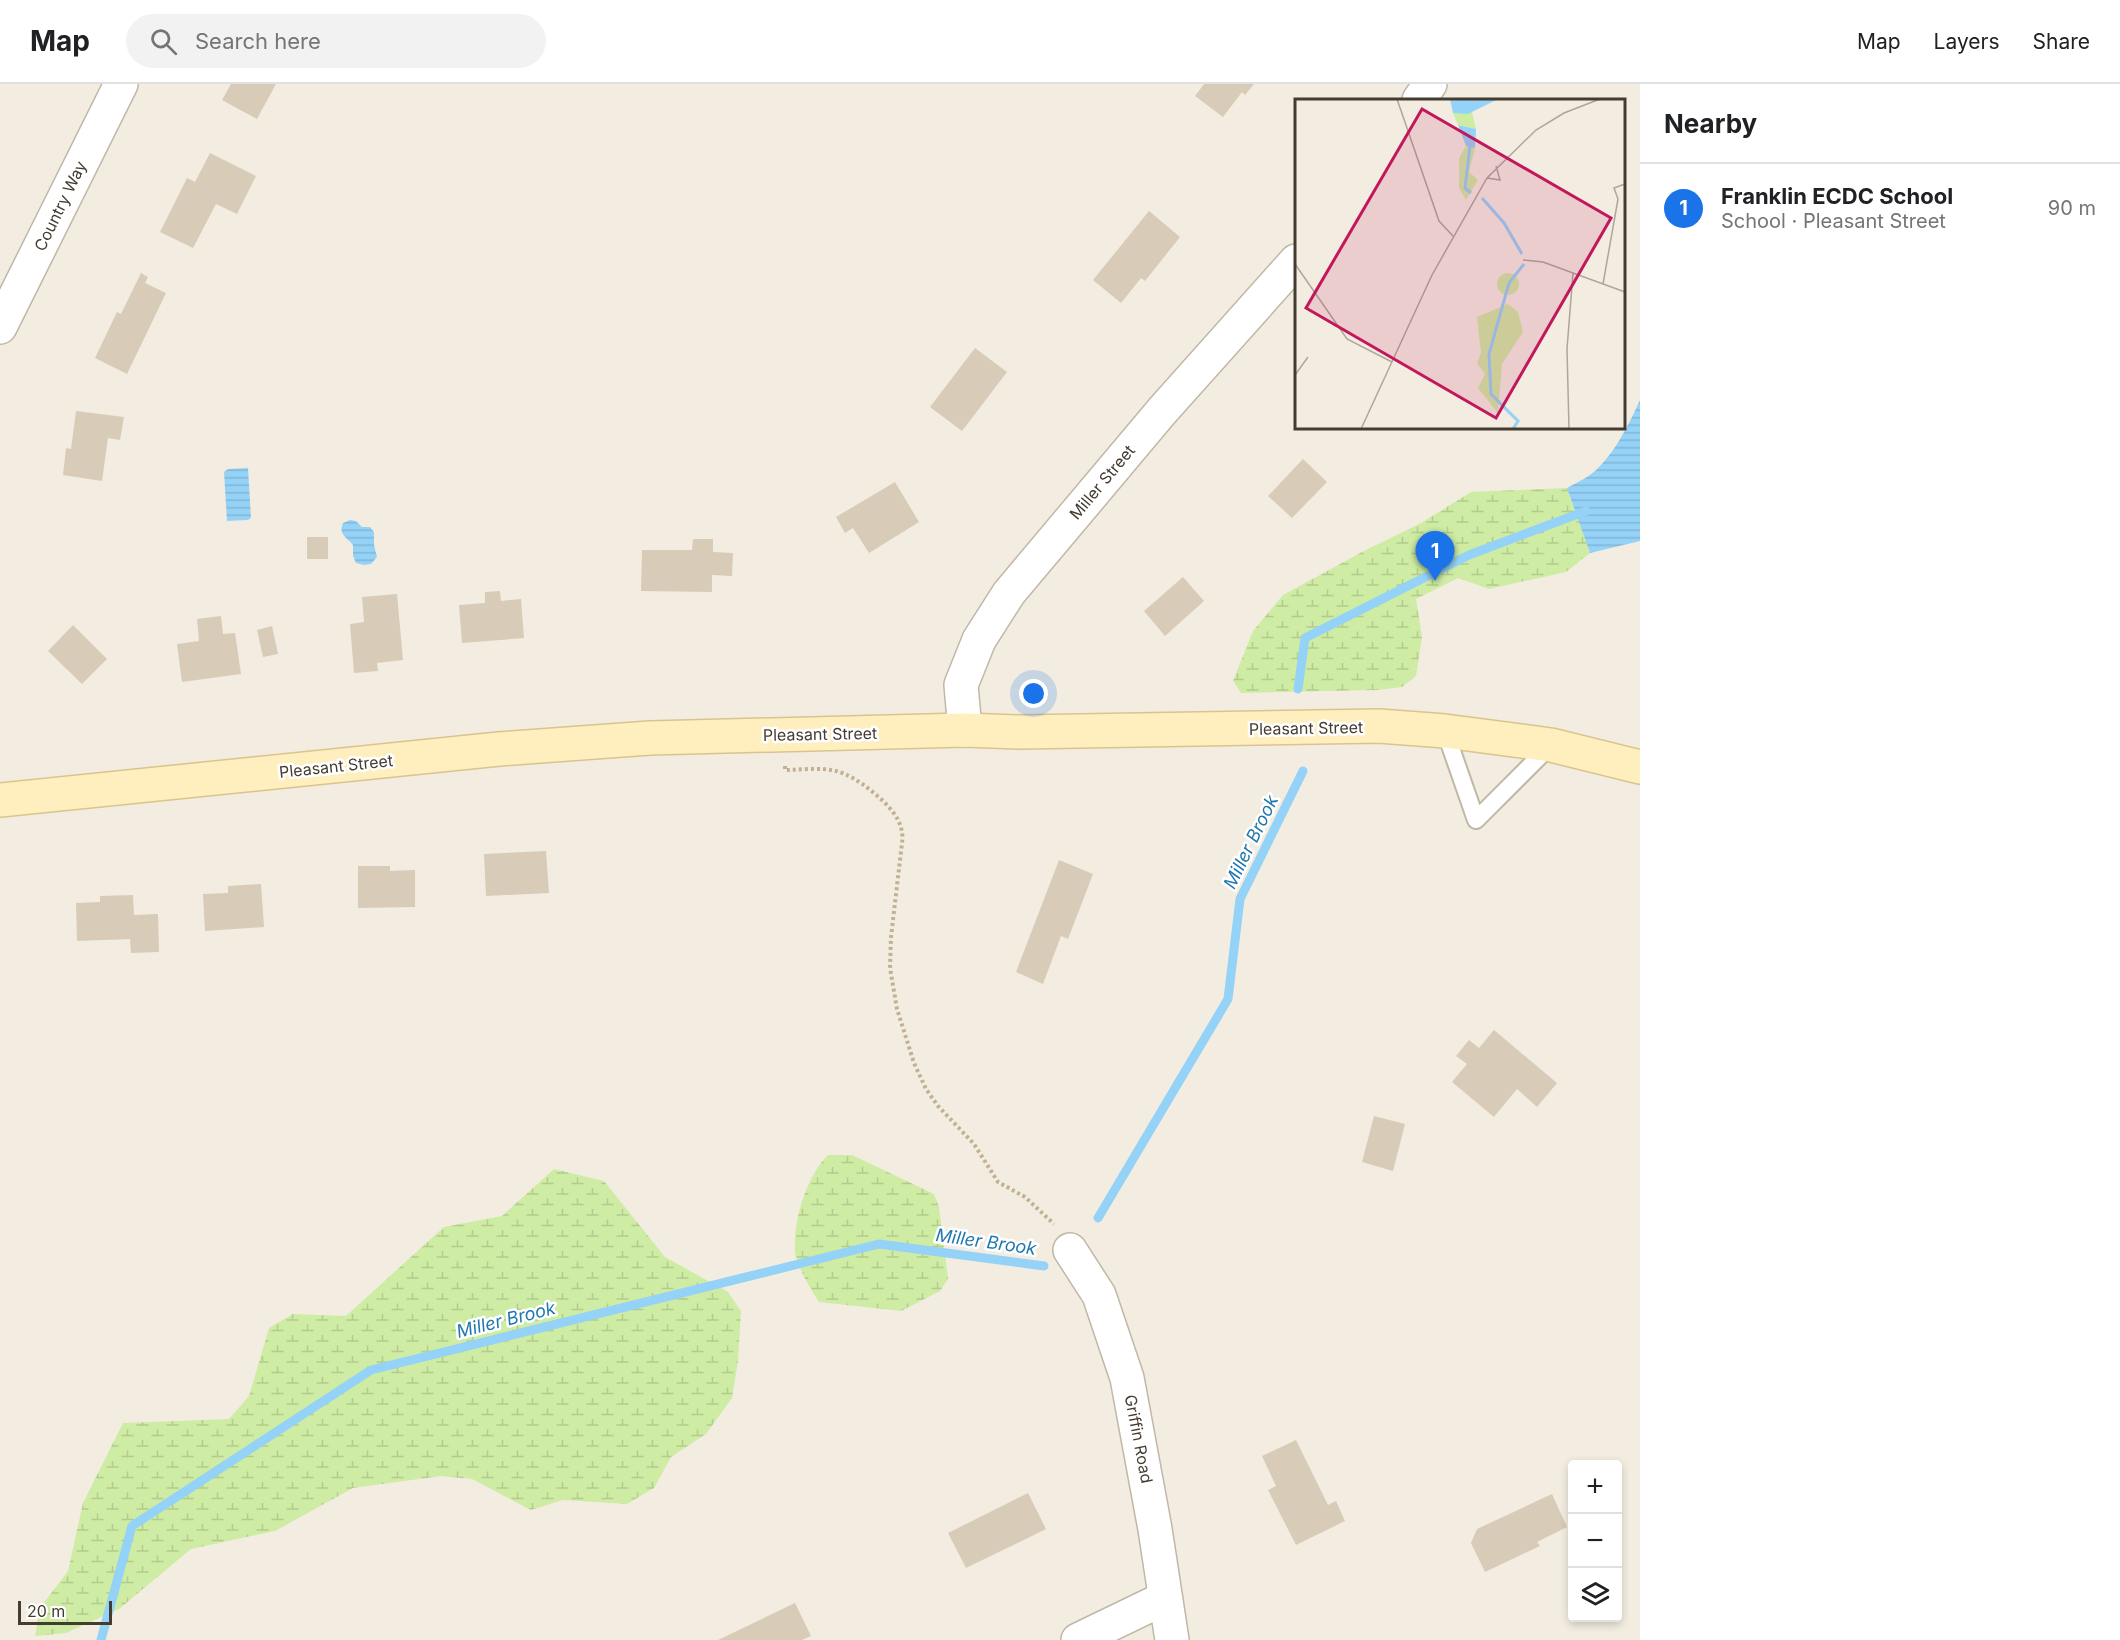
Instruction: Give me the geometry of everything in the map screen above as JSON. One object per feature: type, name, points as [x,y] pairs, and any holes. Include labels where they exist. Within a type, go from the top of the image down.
[{"type":"street","name":"Country Way","points":[[0,327],[121,84]]},
{"type":"street","points":[[1420,99],[1430,84]]},
{"type":"street","name":"Miller Street","points":[[965,730],[961,685],[979,640],[1009,593],[1162,411],[1295,262]]},
{"type":"street","name":"Pleasant Street","points":[[0,800],[499,749],[650,738],[965,730],[1021,732],[1379,726],[1445,731],[1551,745],[1640,767]]},
{"type":"street","name":"Griffin Road","points":[[1070,1250],[1099,1295],[1125,1368],[1141,1448],[1172,1640]]},
{"type":"street","points":[[1078,1640],[1165,1598]]},
{"type":"lane","points":[[1445,731],[1476,820],[1551,745]]},
{"type":"path","points":[[784,735],[784,770],[829,770],[850,776],[890,809],[897,818],[903,834],[891,937],[890,968],[897,1009],[914,1063],[926,1089],[938,1106],[974,1144],[998,1182],[1025,1197],[1041,1210],[1052,1221],[1070,1250]]},
{"type":"green space","points":[[1567,488],[1590,553],[1566,572],[1489,589],[1458,578],[1416,599],[1422,637],[1416,676],[1402,687],[1378,690],[1241,693],[1233,681],[1253,631],[1283,595],[1421,523],[1471,492]]},
{"type":"green space","points":[[828,1155],[852,1155],[934,1194],[939,1207],[948,1279],[940,1291],[901,1311],[819,1302],[798,1263],[795,1239],[802,1200],[807,1187]]},
{"type":"green space","points":[[554,1169],[604,1181],[665,1257],[728,1292],[741,1311],[738,1361],[732,1398],[706,1434],[671,1457],[654,1488],[627,1504],[563,1500],[531,1510],[472,1479],[441,1476],[353,1488],[275,1531],[191,1549],[119,1609],[66,1633],[35,1636],[40,1608],[68,1571],[83,1503],[123,1423],[229,1419],[249,1396],[269,1328],[293,1314],[346,1316],[444,1227],[502,1216]]},
{"type":"water","points":[[1640,400],[1640,541],[1590,553],[1567,488],[1589,476],[1609,456]]},
{"type":"water","points":[[248,468],[251,518],[227,521],[224,472],[228,469]]},
{"type":"water","points":[[350,520],[356,521],[362,527],[370,527],[374,532],[377,557],[371,564],[356,563],[353,556],[353,545],[342,530],[343,523]]},
{"type":"building","points":[[231,84],[276,84],[257,119],[222,100]]},
{"type":"building","points":[[1204,84],[1254,84],[1245,95],[1242,92],[1223,117],[1195,96]]},
{"type":"building","points":[[210,153],[256,176],[237,214],[216,204],[193,248],[160,232],[187,178],[195,182]]},
{"type":"building","points":[[1149,211],[1180,237],[1145,281],[1141,278],[1121,303],[1093,280]]},
{"type":"building","points":[[141,273],[148,277],[145,283],[166,293],[127,374],[95,358],[117,312],[121,314]]},
{"type":"building","points":[[975,348],[1007,372],[962,431],[930,407]]},
{"type":"building","points":[[76,411],[124,417],[120,440],[108,438],[102,481],[63,475],[66,448],[71,449]]},
{"type":"building","points":[[1303,459],[1327,482],[1292,518],[1268,496]]},
{"type":"building","points":[[895,482],[919,522],[869,553],[853,528],[845,533],[836,517]]},
{"type":"building","points":[[307,537],[328,537],[328,559],[307,559]]},
{"type":"building","points":[[693,539],[713,539],[713,552],[733,553],[732,576],[712,575],[712,592],[641,591],[642,550],[692,550]]},
{"type":"building","points":[[1183,577],[1204,601],[1165,636],[1144,611]]},
{"type":"building","points":[[500,591],[501,601],[521,599],[524,638],[462,643],[459,605],[485,603],[485,592]]},
{"type":"building","points":[[397,594],[403,660],[377,663],[378,671],[354,673],[350,624],[364,622],[362,597]]},
{"type":"building","points":[[221,616],[223,634],[235,633],[241,674],[182,682],[177,644],[199,641],[197,619]]},
{"type":"building","points":[[73,625],[107,659],[82,684],[48,651]]},
{"type":"building","points":[[272,626],[278,654],[263,657],[257,630]]},
{"type":"building","points":[[546,851],[549,893],[486,896],[484,854]]},
{"type":"building","points":[[1059,860],[1093,874],[1068,939],[1061,936],[1043,984],[1016,972]]},
{"type":"building","points":[[358,866],[390,866],[390,871],[415,870],[415,907],[358,908]]},
{"type":"building","points":[[261,884],[264,927],[205,931],[203,894],[228,893],[228,886]]},
{"type":"building","points":[[133,895],[134,915],[158,914],[159,952],[131,953],[130,939],[77,941],[76,903],[100,902],[100,896]]},
{"type":"building","points":[[1494,1030],[1557,1083],[1537,1107],[1517,1089],[1494,1117],[1452,1082],[1467,1064],[1456,1056],[1469,1040],[1479,1048]]},
{"type":"building","points":[[1374,1116],[1405,1124],[1393,1171],[1362,1162]]},
{"type":"building","points":[[1296,1440],[1328,1505],[1336,1501],[1345,1521],[1296,1545],[1268,1490],[1276,1486],[1262,1456]]},
{"type":"building","points":[[1028,1493],[1046,1529],[966,1568],[948,1533]]},
{"type":"building","points":[[1552,1494],[1567,1527],[1537,1542],[1540,1546],[1485,1572],[1471,1543],[1477,1529]]},
{"type":"building","points":[[795,1603],[811,1636],[802,1640],[718,1640]]},
{"type":"waterway","name":"Miller Brook","points":[[1298,689],[1305,638],[1469,555],[1586,511]]},
{"type":"waterway","name":"Miller Brook","points":[[1098,1218],[1228,999],[1240,899],[1303,771]]},
{"type":"waterway","name":"Miller Brook","points":[[101,1640],[132,1526],[371,1370],[879,1244],[1044,1266]]},
{"type":"place","name":"Franklin ECDC School","points":[[1435,581]]}]
